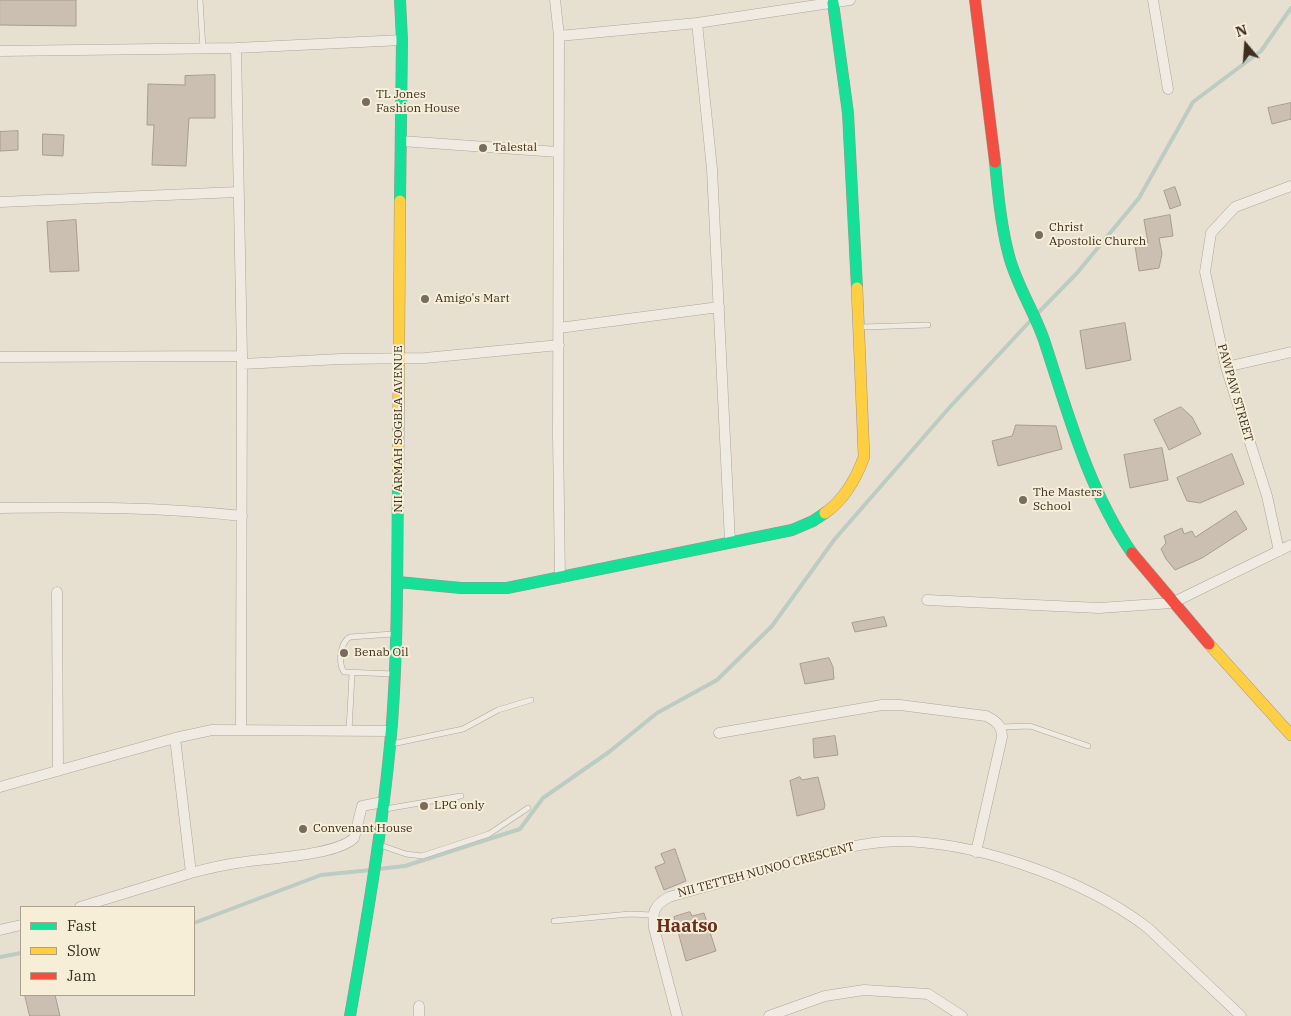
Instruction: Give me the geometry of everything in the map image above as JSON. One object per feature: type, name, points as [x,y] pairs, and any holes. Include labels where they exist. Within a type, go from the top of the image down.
[{"type":"street","name":"NII ARMAH SOGBLA AVENUE","points":[[350,1016],[370,906],[383,806],[391,732],[396,634],[402,40],[400,0]]},
{"type":"street","points":[[555,0],[559,36],[560,578]]},
{"type":"street","points":[[559,36],[697,23],[850,0]]},
{"type":"street","points":[[975,0],[1001,215],[1009,256],[1019,285],[1042,332],[1074,433],[1100,498],[1136,559],[1172,603],[1291,734]]},
{"type":"street","points":[[1153,0],[1168,89]]},
{"type":"street","points":[[398,582],[461,588],[507,588],[560,578],[792,530],[812,521],[830,509],[846,493],[858,476],[864,456],[848,113],[833,3]]},
{"type":"street","points":[[697,23],[712,169],[730,542]]},
{"type":"street","points":[[0,51],[203,49],[402,40]]},
{"type":"street","points":[[236,48],[242,360],[241,729]]},
{"type":"street","points":[[401,141],[558,152]]},
{"type":"street","name":"PAWPAW STREET","points":[[1279,551],[1267,496],[1226,367],[1205,272],[1211,233],[1235,207],[1291,186]]},
{"type":"street","points":[[0,202],[238,192]]},
{"type":"street","points":[[559,328],[719,307]]},
{"type":"street","points":[[0,357],[242,360],[399,358],[480,354],[559,345]]},
{"type":"street","points":[[1226,367],[1291,352]]},
{"type":"street","points":[[0,508],[134,507],[184,509],[242,516]]},
{"type":"street","points":[[927,600],[1099,608],[1172,603],[1291,545]]},
{"type":"street","points":[[56,592],[58,771]]},
{"type":"street","points":[[719,734],[882,705],[900,705],[986,716],[996,721],[1001,727],[1002,737],[976,852]]},
{"type":"street","points":[[0,787],[175,738],[212,730],[349,730],[391,732]]},
{"type":"street","points":[[175,738],[191,873]]},
{"type":"street","points":[[83,906],[191,873],[237,862],[310,853],[344,846],[354,838],[362,806],[383,806]]},
{"type":"street","name":"NII TETTEH NUNOO CRESCENT","points":[[652,915],[655,907],[669,897],[858,845],[912,842],[976,852],[1027,867],[1074,884],[1132,915],[1240,1016]]},
{"type":"street","points":[[652,915],[676,1016]]},
{"type":"street","points":[[0,930],[20,925]]},
{"type":"street","points":[[769,1016],[825,996],[864,990],[928,994],[962,1016]]},
{"type":"lane","points":[[200,0],[203,49]]},
{"type":"lane","points":[[859,328],[928,325]]},
{"type":"lane","points":[[394,674],[352,674],[344,672],[342,668],[343,644],[350,637],[396,634]]},
{"type":"lane","points":[[349,730],[352,674]]},
{"type":"lane","points":[[389,745],[463,729],[498,710],[531,700]]},
{"type":"lane","points":[[1001,727],[1030,726],[1088,746]]},
{"type":"lane","points":[[383,806],[461,796]]},
{"type":"lane","points":[[378,844],[406,854],[422,856],[489,834],[528,808]]},
{"type":"lane","points":[[554,921],[630,914],[652,915]]},
{"type":"building","points":[[0,0],[76,0],[76,26],[0,25]]},
{"type":"building","points":[[215,75],[215,118],[189,118],[186,166],[152,165],[154,125],[147,125],[148,84],[185,85],[185,76]]},
{"type":"building","points":[[1291,103],[1291,119],[1272,124],[1268,108]]},
{"type":"building","points":[[18,131],[18,150],[0,151],[0,132]]},
{"type":"building","points":[[43,134],[64,135],[63,156],[43,155]]},
{"type":"building","points":[[1175,187],[1181,205],[1170,209],[1164,191]]},
{"type":"building","points":[[1170,215],[1173,236],[1159,238],[1162,254],[1159,268],[1139,271],[1135,246],[1148,243],[1144,220]]},
{"type":"building","points":[[76,220],[79,271],[50,272],[47,222]]},
{"type":"building","points":[[1125,323],[1131,360],[1086,369],[1080,331]]},
{"type":"building","points":[[1181,407],[1192,417],[1201,434],[1169,450],[1154,420]]},
{"type":"building","points":[[1016,425],[1056,426],[1062,449],[998,466],[992,441],[1012,436]]},
{"type":"building","points":[[1162,448],[1168,480],[1130,488],[1124,455]]},
{"type":"building","points":[[1232,454],[1244,484],[1200,503],[1187,501],[1177,478]]},
{"type":"building","points":[[1236,511],[1247,529],[1202,558],[1175,570],[1166,559],[1161,549],[1166,543],[1164,536],[1182,528],[1184,534],[1192,531],[1195,537]]},
{"type":"building","points":[[884,617],[887,626],[855,632],[852,623]]},
{"type":"building","points":[[829,658],[833,667],[834,679],[805,684],[800,664]]},
{"type":"building","points":[[835,736],[838,755],[814,758],[813,739]]},
{"type":"building","points":[[800,777],[802,780],[818,777],[825,805],[824,809],[797,816],[790,781]]},
{"type":"building","points":[[675,849],[686,881],[664,890],[655,867],[665,863],[661,854]]},
{"type":"building","points":[[690,912],[692,916],[704,913],[716,951],[686,961],[674,917]]},
{"type":"building","points":[[25,996],[55,996],[60,1016],[30,1016]]},
{"type":"waterway","points":[[1037,314],[1077,273],[1139,198],[1193,102],[1261,51],[1291,8]]},
{"type":"waterway","points":[[378,869],[405,866],[520,829],[543,798],[609,752],[657,713],[717,680],[772,626],[834,540],[949,408],[1032,319]]},
{"type":"waterway","points":[[195,923],[321,875],[371,870]]},
{"type":"waterway","points":[[0,957],[20,953]]},
{"type":"traffic: fast","points":[[400,0],[402,40],[400,201]]},
{"type":"traffic: fast","points":[[833,3],[848,113],[857,288]]},
{"type":"traffic: fast","points":[[995,162],[1002,222],[1012,267],[1044,340],[1080,450],[1091,477],[1103,503],[1132,553]]},
{"type":"traffic: fast","points":[[350,1016],[369,907],[389,760],[396,633],[398,484]]},
{"type":"traffic: fast","points":[[398,582],[461,588],[507,588],[792,530],[813,521],[825,513]]},
{"type":"traffic: slow","points":[[398,484],[400,201]]},
{"type":"traffic: slow","points":[[825,513],[849,488],[864,457],[857,288]]},
{"type":"traffic: slow","points":[[1209,644],[1291,735]]},
{"type":"traffic: jam","points":[[975,0],[995,162]]},
{"type":"traffic: jam","points":[[1132,553],[1209,644]]},
{"type":"place","name":"TL Jones Fashion House","points":[[366,102]]},
{"type":"place","name":"Talestal","points":[[483,148]]},
{"type":"place","name":"Christ Apostolic Church","points":[[1039,235]]},
{"type":"place","name":"Amigo's Mart","points":[[425,299]]},
{"type":"place","name":"The Masters School","points":[[1023,500]]},
{"type":"place","name":"Benab Oil","points":[[344,653]]},
{"type":"place","name":"LPG only","points":[[424,806]]},
{"type":"place","name":"Convenant House","points":[[303,829]]},
{"type":"district","name":"Haatso","points":[[687,927]]}]
